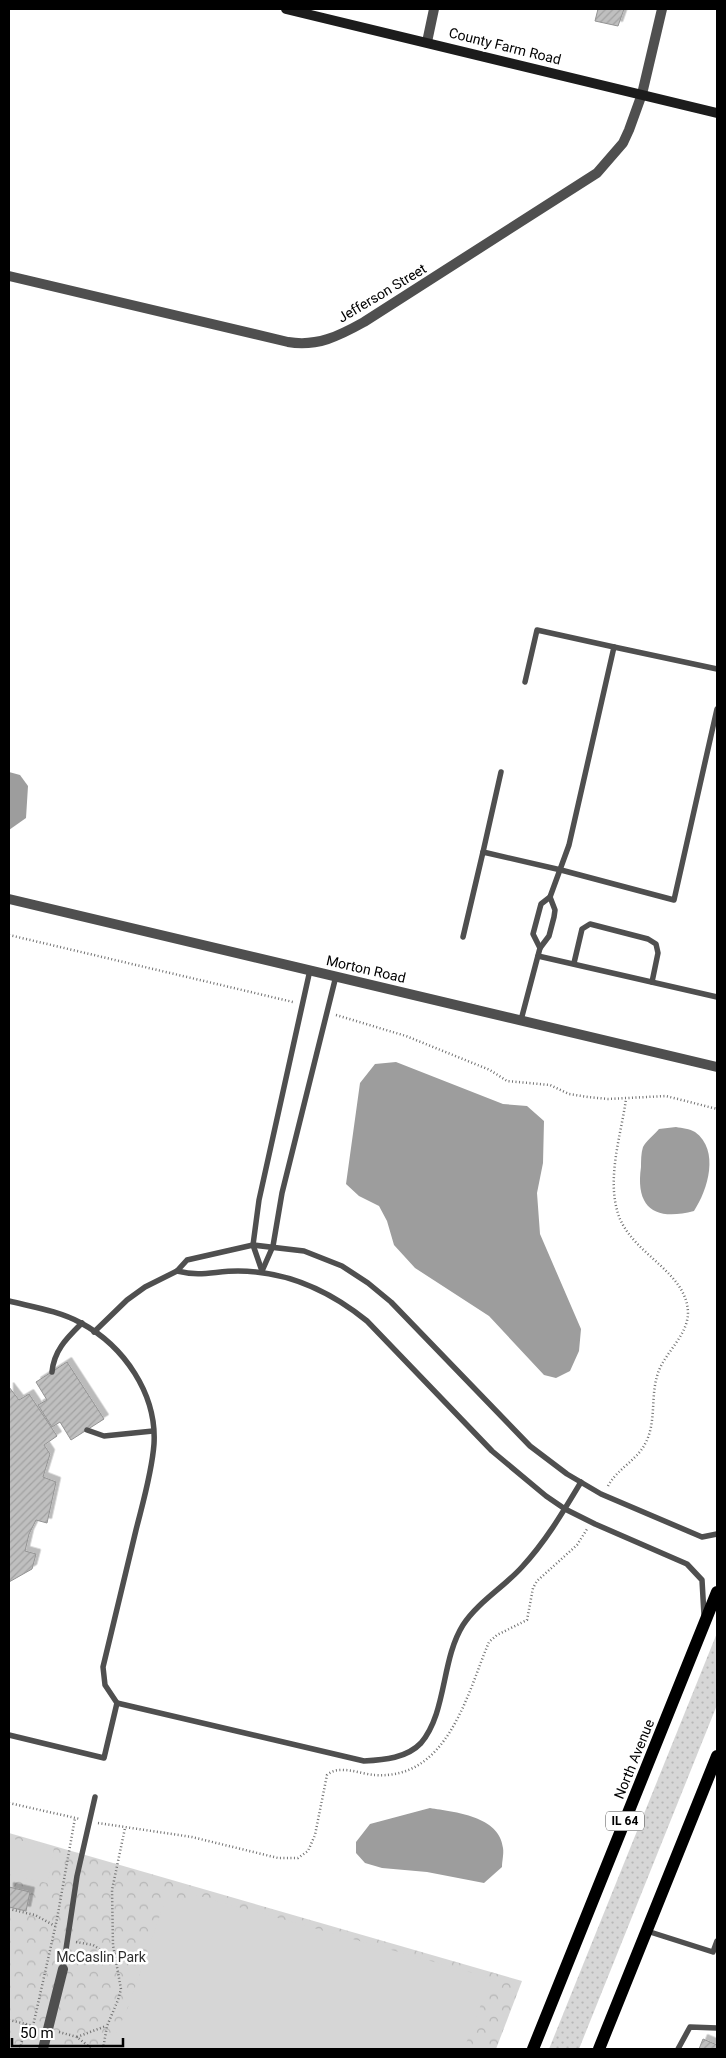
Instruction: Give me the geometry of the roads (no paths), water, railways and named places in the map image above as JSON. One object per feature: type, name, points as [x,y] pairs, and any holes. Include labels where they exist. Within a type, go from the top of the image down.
[{"type":"main road","name":"County Farm Road","points":[[286,9],[717,113]]},
{"type":"main road","name":"North Avenue","points":[[533,2049],[717,1592]]},
{"type":"main road","points":[[599,2049],[717,1756]]},
{"type":"street","points":[[427,42],[434,9]]},
{"type":"street","name":"Jefferson Street","points":[[9,276],[288,342],[308,344],[330,339],[364,322],[597,173],[623,144],[642,94],[662,9]]},
{"type":"street","name":"Morton Road","points":[[9,899],[717,1067]]},
{"type":"street","points":[[43,2049],[63,1969]]},
{"type":"lane","points":[[525,682],[537,630],[717,669]]},
{"type":"lane","points":[[540,948],[533,934],[541,904],[550,897],[569,845],[614,647]]},
{"type":"lane","points":[[483,852],[561,870],[674,900],[717,709]]},
{"type":"lane","points":[[463,937],[501,772]]},
{"type":"lane","points":[[521,1020],[540,948],[549,936],[556,910],[550,897]]},
{"type":"lane","points":[[574,963],[582,929],[590,924],[648,939],[656,944],[658,953],[652,982]]},
{"type":"lane","points":[[538,956],[717,997]]},
{"type":"lane","points":[[262,1270],[253,1245],[259,1200],[310,970]]},
{"type":"lane","points":[[262,1270],[273,1246],[282,1193],[336,976]]},
{"type":"lane","points":[[94,1332],[127,1300],[145,1287],[177,1271],[187,1260],[253,1245],[304,1251],[342,1266],[368,1283],[391,1302],[530,1446],[581,1482],[603,1495],[702,1537],[717,1534]]},
{"type":"lane","points":[[177,1271],[195,1275],[230,1270],[262,1270],[311,1286],[345,1303],[368,1320],[492,1451],[516,1472],[565,1509],[590,1522],[687,1564],[702,1580],[704,1625]]},
{"type":"lane","points":[[9,1301],[58,1313],[82,1323],[94,1332],[124,1358],[142,1383],[150,1409],[154,1443],[145,1492],[103,1666],[105,1685],[117,1703],[364,1760],[403,1755],[420,1743],[433,1722],[452,1644],[464,1624],[480,1605],[521,1568],[547,1538],[581,1482]]},
{"type":"lane","points":[[52,1372],[53,1360],[62,1343],[82,1323]]},
{"type":"lane","points":[[87,1430],[104,1436],[153,1431]]},
{"type":"lane","points":[[9,1734],[104,1758],[117,1703]]},
{"type":"lane","points":[[63,1969],[77,1876],[95,1796]]},
{"type":"lane","points":[[647,1931],[715,1952],[717,1941]]},
{"type":"lane","points":[[678,2049],[690,2027],[717,2028]]},
{"type":"park label","name":"McCaslin Park","points":[[101,1957]]}]
